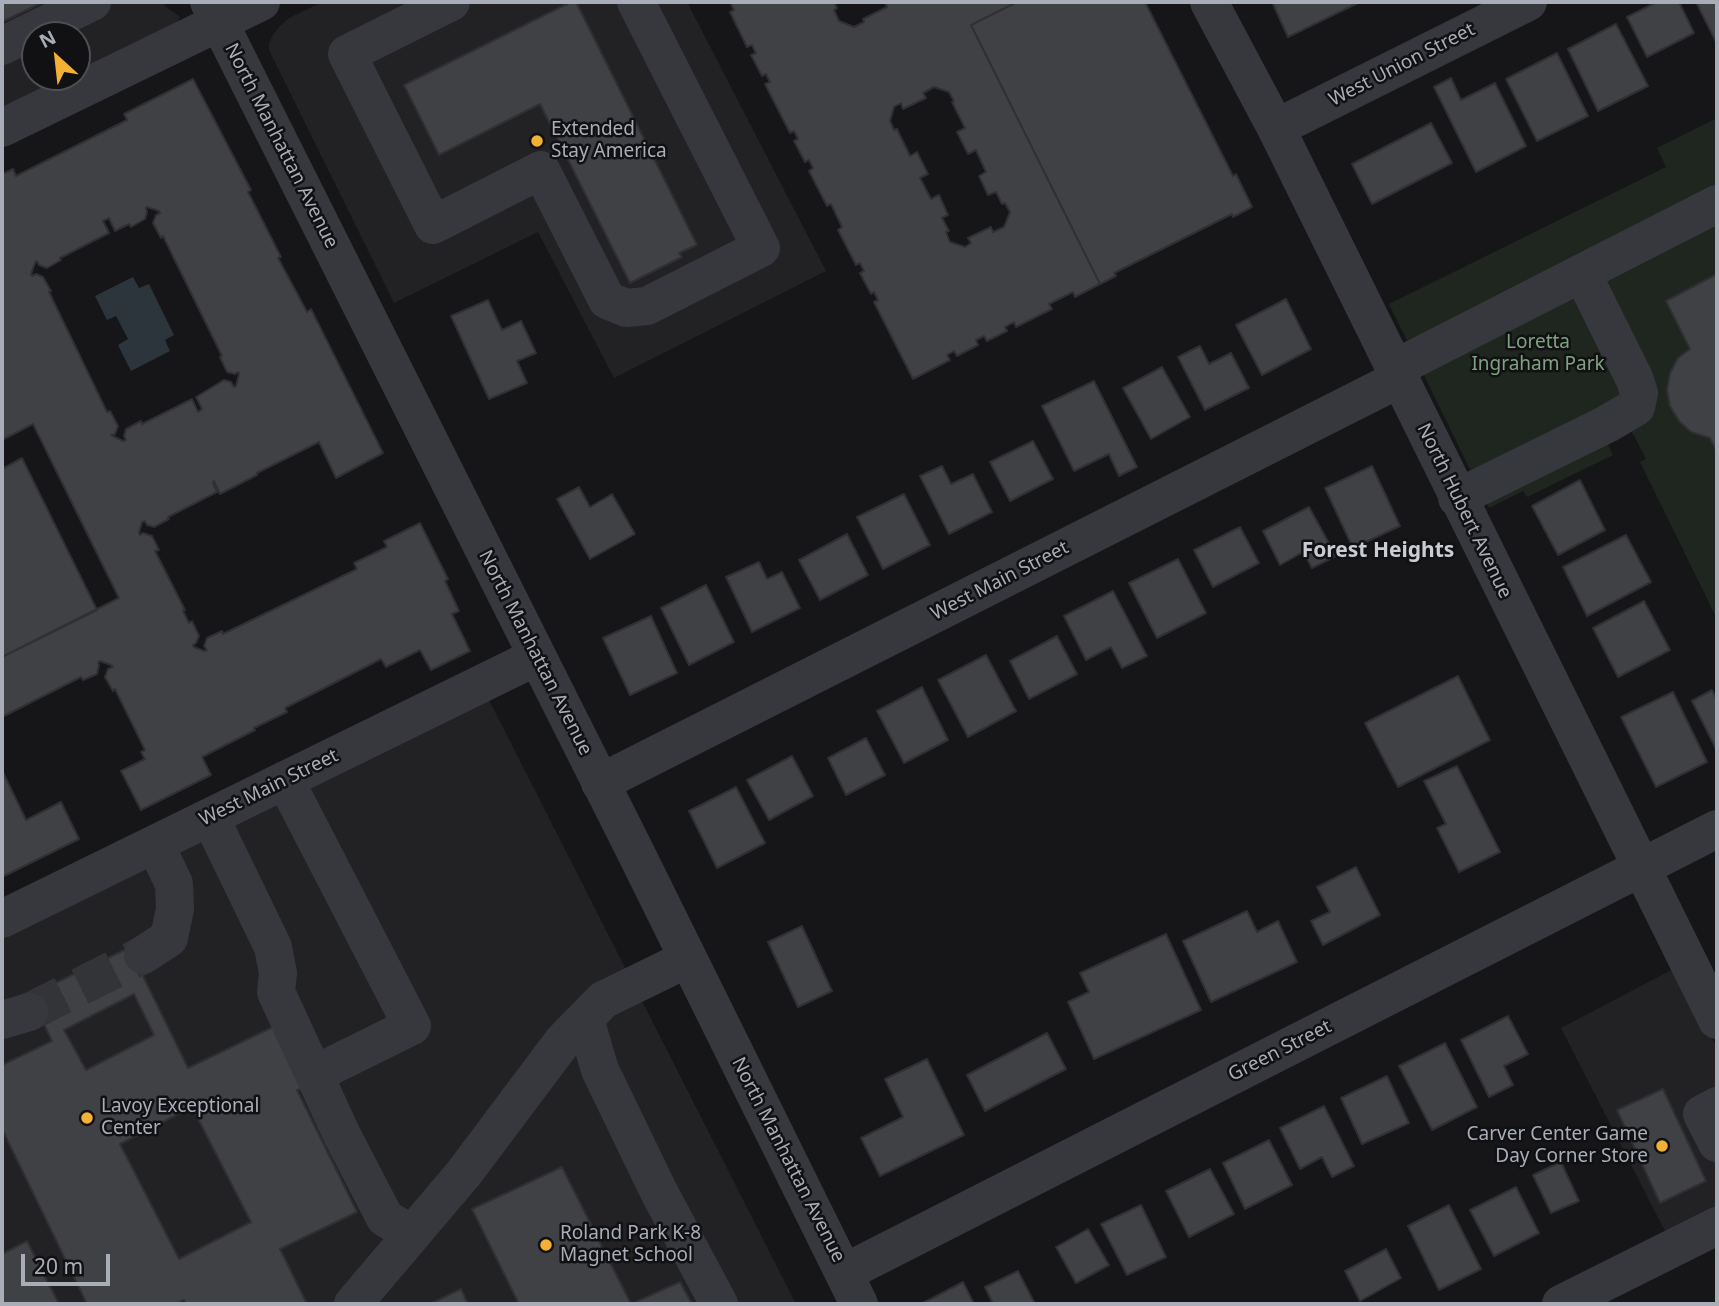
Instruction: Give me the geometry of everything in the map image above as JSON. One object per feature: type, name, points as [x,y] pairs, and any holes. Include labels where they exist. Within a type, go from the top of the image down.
[{"type":"street","points":[[2,46],[92,2]]},
{"type":"street","points":[[2,128],[214,12],[261,2]]},
{"type":"street","points":[[451,2],[347,54],[433,225],[541,170],[607,300],[626,308],[647,306],[761,248],[636,2]]},
{"type":"street","name":"North Hubert Avenue","points":[[1209,2],[1276,128],[1717,1020]]},
{"type":"street","name":"West Union Street","points":[[1276,128],[1528,2]]},
{"type":"street","name":"North Manhattan Avenue","points":[[214,12],[851,1288]]},
{"type":"street","name":"West Main Street","points":[[600,783],[1397,374],[1582,273],[1717,204]]},
{"type":"street","points":[[1457,498],[1636,407],[1639,393],[1635,380],[1582,273]]},
{"type":"street","name":"West Main Street","points":[[2,919],[161,857],[210,817],[536,657]]},
{"type":"street","points":[[285,780],[412,1026],[315,1074]]},
{"type":"street","points":[[210,817],[273,947],[278,973],[276,992],[341,1133],[385,1217],[412,1234]]},
{"type":"street","name":"Green Street","points":[[851,1288],[1717,829]]},
{"type":"street","points":[[143,955],[169,938],[175,909],[174,884],[161,857]]},
{"type":"street","points":[[354,1304],[464,1173],[563,1041],[585,1018],[603,1000],[687,959]]},
{"type":"street","points":[[585,1018],[600,1070],[659,1192],[719,1304]]},
{"type":"street","points":[[1717,1106],[1702,1114],[1717,1143]]},
{"type":"street","points":[[1561,1304],[1717,1226]]},
{"type":"shaded area","points":[[2,2],[163,2],[180,17],[177,24],[91,65],[91,21],[21,21],[21,91],[36,91],[2,107]]},
{"type":"shaded area","name":"Extended Stay America","points":[[322,2],[687,2],[826,271],[614,378],[538,232],[394,303],[269,50],[269,43],[279,27],[289,18]]},
{"type":"shaded area","points":[[133,277],[139,288],[149,284],[174,335],[165,340],[170,351],[131,371],[118,345],[128,339],[116,316],[107,320],[95,296]]},
{"type":"shaded area","points":[[488,698],[796,1304],[2,1304],[2,935]]},
{"type":"shaded area","points":[[1679,966],[1717,1048],[1717,1208],[1666,1233],[1561,1028]]},
{"type":"green space","name":"Loretta Ingraham Park","points":[[1717,118],[1717,619],[1640,462],[1646,459],[1631,430],[1607,442],[1613,455],[1527,497],[1523,491],[1489,508],[1389,304],[1666,167],[1657,148]]},
{"type":"building","points":[[2,2],[43,2],[2,22]]},
{"type":"building","points":[[571,2],[576,2],[697,245],[679,253],[682,257],[630,283],[540,104],[439,155],[404,85]]},
{"type":"building","points":[[730,2],[834,2],[839,21],[854,27],[864,22],[863,19],[887,7],[885,2],[1017,2],[971,25],[1100,284],[1075,297],[1073,292],[1049,304],[1052,309],[1016,327],[1014,322],[1005,327],[1007,331],[987,341],[984,336],[976,340],[978,345],[957,356],[954,351],[947,355],[950,360],[913,379],[874,302],[878,300],[874,292],[871,294],[860,273],[864,271],[860,263],[856,265],[838,230],[842,227],[831,204],[827,206],[809,171],[813,168],[809,160],[805,162],[794,141],[798,139],[794,131],[790,133],[765,84],[770,82],[766,74],[762,76],[751,55],[756,53],[752,45],[747,47],[730,12],[734,10]],"holes":[[[934,87],[949,92],[965,128],[957,132],[968,154],[976,150],[986,172],[979,176],[988,195],[996,192],[1010,212],[1004,227],[993,232],[991,227],[968,238],[971,243],[965,247],[950,242],[946,232],[949,231],[942,218],[948,215],[939,195],[931,199],[920,178],[928,174],[917,152],[910,156],[897,129],[894,130],[890,121],[894,107],[901,103],[903,109],[926,98],[923,93]]]},
{"type":"building","points":[[1017,2],[1145,2],[1233,176],[1236,174],[1252,207],[1233,217],[1232,214],[1114,273],[1116,276],[1100,284],[971,25]]},
{"type":"building","points":[[1360,2],[1288,37],[1273,4]]},
{"type":"building","points":[[1657,2],[1679,2],[1694,33],[1647,57],[1627,17]]},
{"type":"building","points":[[1696,2],[1717,2],[1717,39],[1715,40]]},
{"type":"building","points":[[1616,24],[1648,86],[1598,111],[1568,49]]},
{"type":"building","points":[[1557,53],[1588,116],[1537,141],[1506,79]]},
{"type":"building","points":[[1451,78],[1461,100],[1495,83],[1526,146],[1476,172],[1434,87]]},
{"type":"building","points":[[193,79],[251,190],[248,192],[281,257],[278,258],[307,312],[311,309],[383,453],[336,478],[319,442],[220,494],[214,481],[217,492],[154,527],[142,522],[140,535],[143,533],[152,536],[159,550],[155,551],[185,610],[183,611],[189,623],[192,621],[199,636],[194,647],[207,650],[204,646],[207,638],[222,631],[223,634],[357,569],[354,563],[387,547],[384,541],[420,523],[448,579],[445,581],[459,611],[452,614],[470,651],[431,670],[420,650],[386,667],[381,659],[285,708],[287,712],[202,757],[211,775],[141,810],[121,771],[145,759],[141,752],[145,750],[115,689],[113,691],[105,677],[108,669],[113,667],[111,665],[100,661],[97,674],[83,680],[81,677],[2,717],[2,657],[119,598],[33,424],[2,440],[2,174],[13,169],[16,176],[127,120],[124,114]],"holes":[[[147,207],[159,211],[153,223],[161,238],[163,236],[222,356],[220,357],[227,372],[239,374],[236,386],[224,380],[196,397],[202,409],[198,412],[192,399],[126,429],[126,440],[123,441],[111,435],[115,434],[118,426],[110,411],[107,412],[49,292],[51,291],[43,277],[31,274],[37,261],[39,265],[47,268],[61,260],[60,258],[109,233],[103,221],[109,218],[115,231],[129,224],[131,227],[145,219]]]},
{"type":"building","points":[[1431,123],[1452,163],[1372,204],[1352,164]]},
{"type":"building","points":[[1717,274],[1717,452],[1710,438],[1691,432],[1679,421],[1670,406],[1667,390],[1670,373],[1678,358],[1690,349],[1666,301]]},
{"type":"building","points":[[1286,299],[1311,349],[1262,375],[1236,325]]},
{"type":"building","points":[[488,300],[502,330],[521,321],[536,353],[517,361],[527,383],[489,399],[451,316]]},
{"type":"building","points":[[1200,346],[1209,364],[1231,353],[1249,388],[1205,410],[1178,357]]},
{"type":"building","points":[[1162,367],[1190,417],[1151,439],[1123,388]]},
{"type":"building","points":[[1094,381],[1137,467],[1119,476],[1109,454],[1074,471],[1042,406]]},
{"type":"building","points":[[1033,441],[1053,479],[1010,501],[990,462]]},
{"type":"building","points":[[22,458],[97,610],[2,657],[2,469]]},
{"type":"building","points":[[942,466],[951,484],[973,474],[992,512],[949,534],[920,476]]},
{"type":"building","points":[[1372,466],[1400,526],[1353,548],[1325,488]]},
{"type":"building","points":[[1580,480],[1605,530],[1558,555],[1532,506]]},
{"type":"building","points":[[579,487],[590,507],[612,494],[635,534],[590,559],[557,499]]},
{"type":"building","points":[[904,494],[930,545],[883,569],[857,517]]},
{"type":"building","points":[[1309,507],[1336,556],[1312,568],[1303,552],[1280,565],[1263,531]]},
{"type":"building","points":[[1240,527],[1259,563],[1213,587],[1194,550]]},
{"type":"building","points":[[847,534],[868,575],[820,600],[799,560]]},
{"type":"building","points":[[1626,535],[1651,582],[1587,616],[1563,567]]},
{"type":"building","points":[[1178,559],[1206,613],[1157,638],[1129,583]]},
{"type":"building","points":[[759,562],[767,579],[782,572],[800,608],[752,632],[726,577]]},
{"type":"building","points":[[706,585],[734,642],[689,665],[661,608]]},
{"type":"building","points":[[1113,591],[1147,656],[1122,668],[1111,647],[1086,660],[1064,616]]},
{"type":"building","points":[[1644,601],[1670,650],[1618,677],[1593,628]]},
{"type":"building","points":[[651,616],[677,673],[630,695],[603,638]]},
{"type":"building","points":[[1057,636],[1077,674],[1029,699],[1010,661]]},
{"type":"building","points":[[986,655],[1016,711],[968,737],[938,680]]},
{"type":"building","points":[[1458,676],[1490,740],[1398,787],[1365,723]]},
{"type":"building","points":[[922,687],[948,740],[904,763],[877,711]]},
{"type":"building","points":[[1712,690],[1717,700],[1717,751],[1692,701]]},
{"type":"building","points":[[1673,692],[1707,762],[1656,787],[1621,717]]},
{"type":"building","points":[[866,738],[885,775],[846,795],[828,758]]},
{"type":"building","points":[[792,756],[813,796],[769,820],[747,780]]},
{"type":"building","points":[[1457,766],[1500,852],[1459,872],[1437,828],[1446,824],[1424,781]]},
{"type":"building","points":[[2,770],[26,820],[61,802],[79,839],[2,877]]},
{"type":"building","points":[[736,787],[765,843],[717,868],[689,811]]},
{"type":"building","points":[[1356,867],[1380,915],[1323,945],[1311,921],[1330,912],[1317,887]]},
{"type":"building","points":[[1247,911],[1257,932],[1278,921],[1297,962],[1211,1002],[1183,941]]},
{"type":"building","points":[[802,926],[832,991],[798,1007],[768,942]]},
{"type":"building","points":[[1166,934],[1201,1010],[1094,1059],[1068,1002],[1089,992],[1080,973]]},
{"type":"building","name":"Lavoy Exceptional Center","points":[[137,944],[141,972],[188,1068],[279,1024],[309,1085],[297,1090],[357,1212],[280,1249],[307,1304],[186,1304],[184,1300],[176,1304],[87,1304],[2,1129],[2,1065],[52,1041],[43,1022],[22,999]],"holes":[[[134,994],[154,1035],[86,1070],[64,1030]],[[192,1107],[251,1222],[179,1259],[120,1144]]]},
{"type":"building","points":[[1508,1016],[1528,1054],[1504,1066],[1513,1085],[1489,1097],[1461,1040]]},
{"type":"building","points":[[1047,1033],[1066,1069],[985,1111],[967,1075]]},
{"type":"building","points":[[1445,1043],[1477,1107],[1432,1130],[1399,1066]]},
{"type":"building","points":[[927,1059],[964,1135],[880,1176],[861,1138],[903,1117],[885,1079]]},
{"type":"building","points":[[1387,1076],[1409,1123],[1362,1144],[1341,1098]]},
{"type":"building","name":"Carver Center Game Day Corner Store","points":[[1663,1089],[1706,1181],[1660,1203],[1617,1110]]},
{"type":"building","points":[[1324,1106],[1354,1166],[1332,1177],[1322,1157],[1300,1169],[1280,1128]]},
{"type":"building","points":[[1269,1140],[1292,1185],[1245,1209],[1223,1163]]},
{"type":"building","points":[[1561,1162],[1579,1201],[1551,1213],[1533,1175]]},
{"type":"building","name":"Roland Park K-8 Magnet School","points":[[562,1167],[631,1304],[519,1304],[472,1209]]},
{"type":"building","points":[[1210,1169],[1234,1214],[1189,1237],[1166,1191]]},
{"type":"building","points":[[1516,1187],[1539,1233],[1494,1256],[1470,1210]]},
{"type":"building","points":[[1141,1205],[1166,1257],[1127,1275],[1101,1224]]},
{"type":"building","points":[[1449,1205],[1481,1269],[1439,1290],[1408,1226]]},
{"type":"building","points":[[1088,1229],[1109,1265],[1076,1283],[1056,1247]]},
{"type":"building","points":[[27,1241],[59,1304],[4,1304],[2,1254]]},
{"type":"building","points":[[1386,1249],[1401,1278],[1360,1301],[1345,1271]]},
{"type":"building","points":[[1018,1271],[1035,1304],[993,1304],[985,1287]]},
{"type":"building","points":[[680,1282],[692,1304],[631,1304]]},
{"type":"building","points":[[963,1282],[974,1304],[923,1303]]},
{"type":"building","points":[[461,1289],[468,1304],[430,1304]]},
{"type":"tunnel","points":[[29,1012],[143,955]]},
{"type":"place","name":"Extended Stay America","points":[[537,141]]},
{"type":"place","name":"Lavoy Exceptional Center","points":[[87,1118]]},
{"type":"place","name":"Carver Center Game Day Corner Store","points":[[1662,1146]]},
{"type":"place","name":"Roland Park K-8 Magnet School","points":[[546,1245]]},
{"type":"district","name":"Forest Heights","points":[[1378,551]]}]
